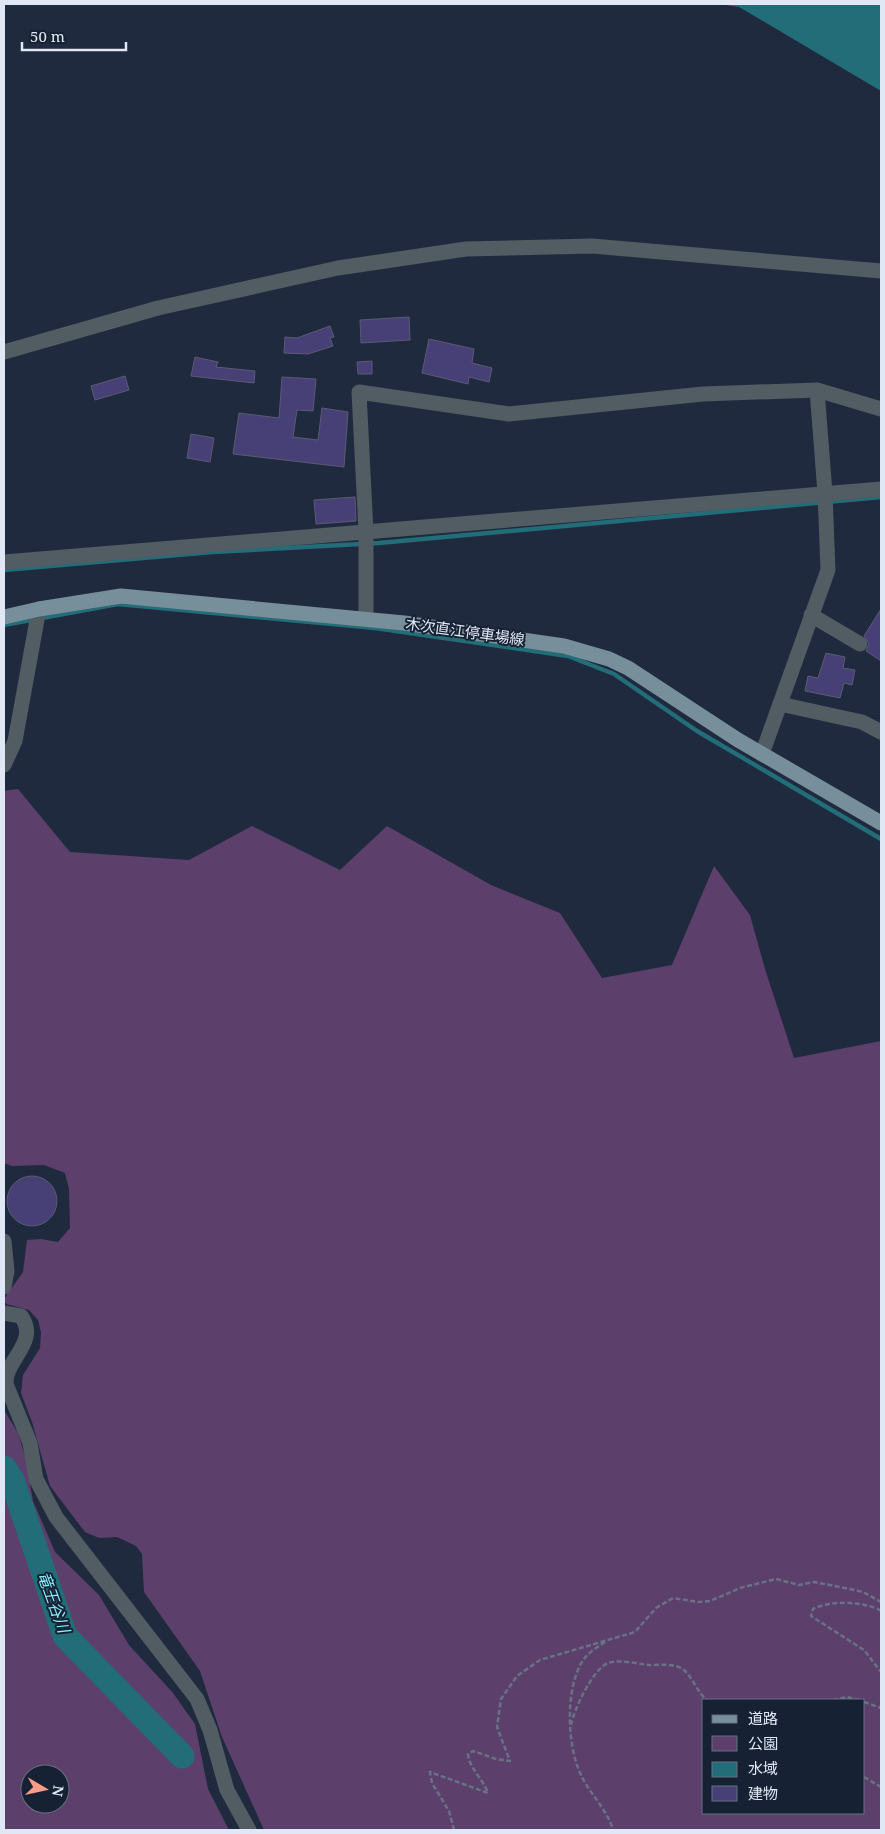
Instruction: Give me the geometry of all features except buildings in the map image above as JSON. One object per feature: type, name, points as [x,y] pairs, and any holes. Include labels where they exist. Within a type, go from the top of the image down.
[{"type":"main road","name":"木次直江停車場線","points":[[4,617],[39,609],[121,596],[366,618],[564,646],[609,658],[762,754],[881,823]]},
{"type":"street","points":[[4,352],[158,308],[338,268],[466,249],[592,246],[881,272]]},
{"type":"street","points":[[366,618],[366,532],[359,392],[509,414],[703,394],[817,390],[881,409]]},
{"type":"street","points":[[762,754],[828,570],[825,493],[817,390]]},
{"type":"street","points":[[4,562],[881,489]]},
{"type":"street","points":[[4,765],[15,741],[39,609]]},
{"type":"street","points":[[811,615],[860,644]]},
{"type":"street","points":[[780,704],[862,722],[881,732]]},
{"type":"street","points":[[4,1241],[7,1271],[4,1288]]},
{"type":"street","points":[[4,1313],[21,1316],[25,1322],[27,1338],[6,1375],[6,1384],[30,1443],[36,1479],[46,1502],[197,1699],[210,1730],[227,1790],[249,1830]]},
{"type":"path","points":[[454,1830],[449,1811],[432,1783],[430,1772],[488,1793],[483,1781],[469,1762],[468,1754],[473,1751],[496,1759],[510,1761],[497,1727],[501,1699],[517,1676],[540,1660],[635,1632],[656,1608],[673,1598],[710,1602],[740,1588],[776,1579],[799,1585],[814,1582],[850,1589],[863,1592],[881,1602]]},
{"type":"path","points":[[881,1611],[868,1605],[834,1603],[813,1608],[811,1616],[864,1650],[881,1672]]},
{"type":"path","points":[[605,1642],[584,1658],[580,1666],[572,1695],[570,1730],[574,1760],[612,1830]]},
{"type":"path","points":[[570,1730],[579,1701],[596,1674],[606,1664],[618,1662],[674,1665],[684,1670],[699,1693],[706,1699]]},
{"type":"path","points":[[838,1699],[847,1697],[855,1699]]},
{"type":"path","points":[[865,1702],[881,1708]]},
{"type":"path","points":[[865,1778],[881,1787]]},
{"type":"green space","points":[[18,789],[70,852],[189,860],[252,826],[340,870],[387,826],[491,885],[560,913],[602,978],[672,965],[714,866],[750,915],[765,969],[794,1058],[881,1041],[881,1830],[264,1830],[222,1737],[200,1671],[144,1592],[142,1554],[136,1546],[117,1537],[99,1538],[85,1532],[50,1486],[32,1422],[21,1393],[23,1375],[40,1348],[41,1332],[38,1320],[29,1310],[6,1304],[4,1299],[23,1272],[27,1240],[41,1239],[58,1242],[70,1228],[69,1189],[65,1173],[44,1165],[12,1166],[4,1163],[4,791]]},
{"type":"green space","points":[[4,1410],[18,1433],[25,1456],[33,1501],[55,1552],[99,1595],[129,1645],[173,1693],[195,1724],[208,1789],[229,1830],[4,1830]]},
{"type":"water","points":[[719,4],[881,4],[881,91],[739,7]]},
{"type":"waterway","points":[[4,570],[213,552],[379,543],[881,497]]},
{"type":"waterway","points":[[4,625],[118,604],[375,628],[568,656],[614,674],[697,731],[881,839]]},
{"type":"waterway","name":"竜王谷川","points":[[4,1468],[12,1480],[65,1636],[182,1756]]}]
